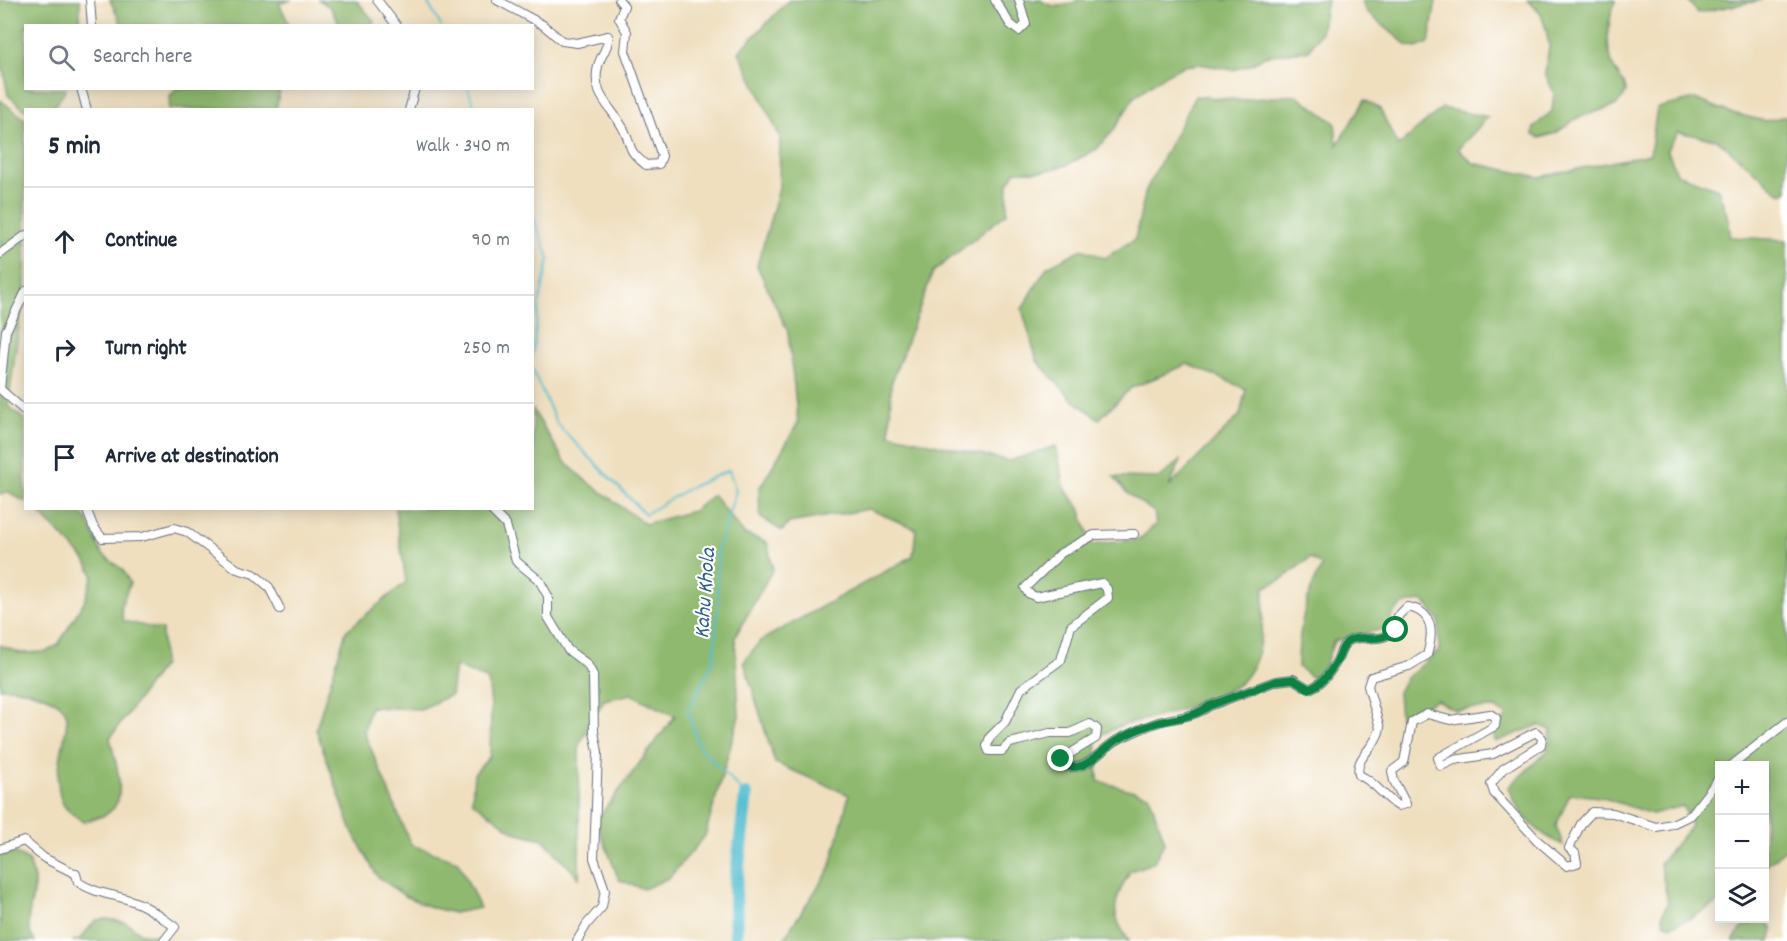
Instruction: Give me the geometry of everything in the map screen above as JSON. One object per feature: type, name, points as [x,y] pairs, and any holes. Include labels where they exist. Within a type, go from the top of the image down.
[{"type":"street","points":[[90,0],[92,24]]},
{"type":"street","points":[[377,0],[395,24]]},
{"type":"street","points":[[497,0],[543,24],[562,41],[577,44],[608,36],[609,45],[598,66],[602,101],[624,128],[631,153],[646,165],[659,164],[662,156],[626,51],[627,32],[619,18],[624,6],[619,0]]},
{"type":"street","points":[[995,0],[1010,24],[1020,31],[1026,24],[1018,0]]},
{"type":"street","points":[[82,90],[86,108]]},
{"type":"street","points":[[410,108],[414,90]]},
{"type":"street","points":[[0,254],[24,236]]},
{"type":"street","points":[[24,295],[6,331],[0,389],[24,410]]},
{"type":"street","points":[[87,510],[93,526],[102,538],[142,537],[174,528],[187,532],[237,569],[254,574],[269,588],[280,609]]},
{"type":"street","points":[[491,510],[506,525],[516,561],[539,580],[548,596],[548,617],[568,650],[587,664],[593,675],[594,732],[598,752],[594,858],[604,890],[602,907],[586,924],[577,941]]},
{"type":"street","points":[[1134,534],[1094,535],[1061,553],[1025,588],[1028,593],[1036,597],[1102,583],[1107,589],[1108,598],[1071,626],[1061,660],[1021,689],[1005,722],[990,737],[987,746],[989,751],[1002,751],[1010,743],[1041,734],[1070,733],[1090,724],[1097,729],[1096,738],[1061,759],[1060,765],[1072,769],[1085,765],[1119,738],[1157,723],[1201,712],[1209,706],[1276,681],[1293,679],[1309,689],[1319,686],[1347,642],[1357,638],[1373,640],[1387,638],[1396,630],[1398,616],[1407,608],[1415,609],[1430,622],[1433,637],[1427,656],[1409,666],[1371,677],[1368,686],[1380,728],[1371,749],[1358,762],[1357,768],[1359,775],[1369,778],[1387,799],[1398,806],[1406,804],[1394,781],[1392,771],[1404,762],[1412,722],[1427,714],[1450,720],[1490,714],[1496,718],[1495,726],[1438,758],[1441,765],[1454,760],[1493,754],[1536,732],[1542,738],[1541,744],[1503,769],[1491,784],[1494,793],[1538,841],[1567,866],[1577,863],[1575,852],[1569,848],[1581,824],[1592,812],[1613,813],[1656,827],[1672,824],[1691,815],[1715,782]]},
{"type":"street","points":[[1736,761],[1787,722]]},
{"type":"street","points":[[0,849],[24,841],[44,858],[76,874],[78,882],[92,892],[110,893],[144,906],[175,927],[164,941]]},
{"type":"green space","points":[[0,0],[80,0],[80,24],[24,24],[24,90],[65,90],[54,108],[24,109],[8,95],[0,54]]},
{"type":"green space","points":[[110,0],[292,0],[279,3],[289,24],[122,24]]},
{"type":"green space","points":[[319,0],[356,0],[374,21],[372,24],[339,24],[330,7]]},
{"type":"green space","points":[[789,0],[1041,0],[1049,5],[1059,6],[1077,0],[1327,0],[1321,32],[1309,50],[1264,56],[1253,64],[1233,70],[1200,64],[1183,66],[1165,75],[1135,96],[1113,131],[1097,149],[1067,165],[1044,171],[1016,171],[1008,183],[1007,213],[933,272],[891,384],[890,434],[1009,461],[1056,446],[1065,489],[1080,508],[1092,545],[1140,539],[1156,524],[1154,512],[1128,494],[1114,477],[1159,478],[1181,460],[1169,487],[1240,415],[1246,389],[1188,364],[1131,388],[1099,419],[1073,400],[1037,361],[1022,309],[1047,267],[1082,249],[1105,258],[1135,239],[1146,190],[1195,96],[1240,100],[1297,95],[1335,123],[1337,145],[1365,100],[1380,109],[1398,146],[1442,108],[1488,117],[1458,149],[1473,163],[1539,177],[1650,154],[1657,108],[1695,99],[1728,112],[1765,121],[1787,116],[1787,192],[1781,194],[1718,140],[1678,132],[1667,149],[1677,174],[1718,189],[1729,221],[1730,237],[1787,240],[1787,848],[1769,863],[1769,761],[1715,761],[1715,904],[1689,919],[1670,926],[1664,922],[1662,915],[1668,902],[1660,863],[1691,826],[1683,806],[1652,814],[1601,797],[1570,794],[1556,826],[1563,845],[1545,835],[1517,806],[1509,787],[1548,750],[1551,730],[1539,725],[1495,742],[1494,733],[1507,716],[1495,708],[1454,710],[1437,700],[1400,717],[1398,692],[1406,678],[1439,651],[1439,620],[1424,601],[1405,604],[1396,610],[1388,628],[1334,641],[1325,665],[1315,680],[1298,667],[1303,615],[1322,566],[1310,558],[1282,579],[1264,588],[1263,624],[1258,650],[1249,672],[1242,681],[1226,692],[1200,703],[1123,725],[1096,738],[1098,781],[1149,795],[1165,842],[1153,863],[1130,871],[1117,899],[1118,922],[1129,941],[782,941],[830,869],[849,795],[775,763],[744,662],[760,641],[913,556],[916,529],[869,509],[789,523],[782,531],[760,517],[759,489],[798,423],[788,332],[757,266],[779,189],[780,137],[739,52]]},
{"type":"green space","points":[[1361,0],[1436,0],[1429,43],[1416,48],[1408,46],[1367,12]]},
{"type":"green space","points":[[1527,0],[1616,0],[1609,26],[1608,46],[1612,64],[1626,90],[1617,105],[1577,118],[1556,133],[1540,138],[1533,135],[1534,127],[1552,111],[1554,93],[1545,73],[1549,47],[1546,29],[1540,12]]},
{"type":"green space","points":[[1688,0],[1762,0],[1697,13]]},
{"type":"green space","points":[[175,90],[280,90],[276,108],[169,108],[170,96]]},
{"type":"green space","points":[[0,100],[24,118],[24,305],[8,406],[24,419],[24,501],[9,492],[0,494]]},
{"type":"green space","points":[[534,412],[565,462],[645,524],[693,511],[713,495],[744,534],[767,542],[773,569],[735,637],[739,716],[705,836],[669,878],[644,889],[619,880],[596,821],[675,716],[631,694],[604,700],[579,745],[579,878],[543,839],[514,832],[472,801],[474,774],[490,756],[491,705],[488,680],[455,666],[451,695],[421,709],[370,707],[364,732],[411,845],[458,861],[480,908],[454,913],[430,907],[405,896],[377,876],[351,829],[316,729],[346,631],[406,582],[395,510],[534,510]]},
{"type":"green space","points":[[37,510],[79,510],[87,519],[102,554],[123,570],[130,583],[121,606],[123,621],[162,630],[163,665],[110,738],[119,779],[118,800],[114,808],[106,814],[83,822],[65,807],[58,787],[67,719],[65,711],[51,699],[40,694],[0,688],[0,645],[20,653],[46,652],[58,645],[85,600],[93,575],[85,560]]},
{"type":"green space","points":[[14,852],[29,861],[33,872],[34,888],[29,926],[35,941],[0,941],[0,855]]},
{"type":"green space","points":[[108,919],[127,923],[142,934],[159,936],[163,941],[72,941],[79,940],[96,920]]},
{"type":"green space","points":[[1753,923],[1768,923],[1773,930],[1770,941],[1733,941],[1741,928]]},
{"type":"waterway","name":"Kahu Khola","points":[[426,0],[440,24]]},
{"type":"waterway","name":"Kahu Khola","points":[[469,90],[474,108]]},
{"type":"waterway","name":"Kahu Khola","points":[[534,219],[549,258],[534,342]]},
{"type":"waterway","name":"Kahu Khola","points":[[534,373],[557,424],[645,514],[689,488],[729,470],[736,491],[717,551],[718,606],[714,659],[688,711],[699,747],[746,795]]},
{"type":"waterway","points":[[736,941],[735,891],[746,795]]},
{"type":"route","points":[[1061,759],[1060,765],[1072,769],[1085,765],[1119,738],[1157,723],[1201,712],[1209,706],[1276,681],[1293,679],[1309,689],[1319,686],[1339,658],[1347,642],[1357,638],[1373,640],[1387,638],[1396,630]]}]
